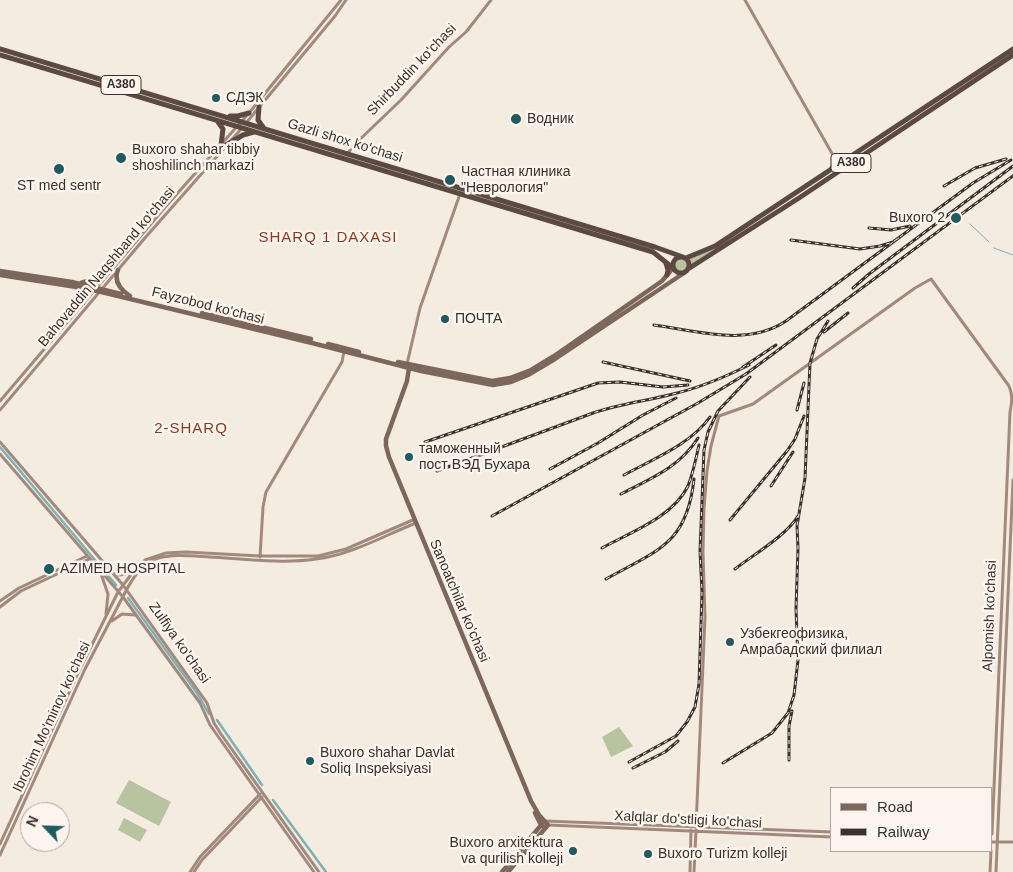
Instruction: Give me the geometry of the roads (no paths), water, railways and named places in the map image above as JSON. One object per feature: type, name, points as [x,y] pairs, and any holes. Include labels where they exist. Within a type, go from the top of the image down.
[{"type":"highway","name":"Gazli shox ko'chasi","points":[[0,49],[226,117],[257,132],[653,252],[663,258],[673,268]]},
{"type":"highway","name":"A380","points":[[686,271],[799,198],[1013,49]]},
{"type":"highway","name":"Gazli shox ko'chasi","points":[[0,55],[216,120],[266,129],[684,257]]},
{"type":"highway","name":"A380","points":[[684,257],[708,249],[848,158],[1013,55]]},
{"type":"highway","points":[[259,107],[258,120],[266,129]]},
{"type":"highway","points":[[226,117],[249,113]]},
{"type":"highway","points":[[216,120],[224,129],[223,145]]},
{"type":"highway","points":[[223,145],[243,135],[257,132]]},
{"type":"highway","points":[[832,169],[834,157],[842,160],[848,158]]},
{"type":"highway","points":[[684,257],[689,263],[686,271],[678,272],[673,268],[675,260],[684,257]]},
{"type":"highway","points":[[663,258],[668,270],[667,275]]},
{"type":"main road","name":"Bahovaddin Naqshband ko'chasi","points":[[242,124],[341,0]]},
{"type":"main road","name":"Bahovaddin Naqshband ko'chasi","points":[[116,269],[167,205],[176,198],[259,107],[335,16],[346,0]]},
{"type":"main road","name":"Shirbuddin ko'chasi","points":[[347,154],[466,32],[492,0]]},
{"type":"main road","points":[[745,0],[834,157]]},
{"type":"main road","points":[[407,378],[420,308],[461,194]]},
{"type":"main road","name":"Bahovaddin Naqshband ko'chasi","points":[[0,410],[98,289],[171,208],[176,198]]},
{"type":"main road","points":[[167,205],[171,208]]},
{"type":"main road","points":[[593,330],[662,280],[673,268]]},
{"type":"main road","points":[[79,283],[116,269],[115,278],[123,292],[130,296]]},
{"type":"main road","name":"Fayzobod ko'chasi","points":[[0,271],[79,283],[409,367]]},
{"type":"main road","points":[[409,367],[492,381],[501,381],[521,375],[543,363],[686,271]]},
{"type":"main road","name":"Fayzobod ko'chasi","points":[[0,275],[98,289]]},
{"type":"main road","name":"Alpomish ko'chasi","points":[[696,828],[706,617],[703,552],[704,508],[711,446],[719,416],[753,404],[915,288],[931,279],[1009,386],[1013,399],[1010,412],[993,811]]},
{"type":"main road","points":[[74,287],[82,293],[82,303]]},
{"type":"main road","name":"Bahovaddin Naqshband ko'chasi","points":[[0,401],[82,303],[98,289]]},
{"type":"main road","points":[[98,289],[268,328],[344,350],[341,363],[266,492],[260,558],[307,557],[328,554],[415,521]]},
{"type":"main road","points":[[409,367],[422,369]]},
{"type":"main road","name":"Sanoatchilar ko'chasi","points":[[409,367],[389,430],[386,446],[415,521],[531,801],[544,825]]},
{"type":"main road","points":[[407,378],[422,369]]},
{"type":"main road","name":"Zulfiya ko'chasi","points":[[0,442],[126,590],[204,699],[216,727],[314,872]]},
{"type":"main road","name":"Zulfiya ko'chasi","points":[[0,454],[123,597],[200,703],[210,725],[262,795]]},
{"type":"main road","name":"Alpomish ko'chasi","points":[[996,872],[1013,480]]},
{"type":"main road","name":"Ibrohim Mo'minov ko'chasi","points":[[0,844],[81,667],[118,592],[133,572],[145,560],[166,553],[186,552],[260,558]]},
{"type":"main road","points":[[0,601],[20,589],[88,557]]},
{"type":"main road","name":"Ibrohim Mo'minov ko'chasi","points":[[0,855],[85,669],[134,576],[151,561],[163,557],[260,558]]},
{"type":"main road","points":[[100,571],[109,603],[105,619]]},
{"type":"main road","points":[[112,573],[120,575],[133,572]]},
{"type":"main road","points":[[0,607],[20,589]]},
{"type":"main road","points":[[109,623],[122,614],[136,616]]},
{"type":"main road","points":[[81,667],[85,669]]},
{"type":"main road","points":[[192,872],[200,857],[262,795]]},
{"type":"main road","points":[[502,872],[544,825]]},
{"type":"main road","points":[[508,872],[544,825]]},
{"type":"main road","name":"Xalqlar do'stligi ko'chasi","points":[[544,825],[830,832]]},
{"type":"main road","points":[[694,872],[696,828]]},
{"type":"main road","name":"Xalqlar do'stligi ko'chasi","points":[[696,828],[830,837]]},
{"type":"main road","points":[[690,872],[691,829]]},
{"type":"main road","points":[[993,841],[1013,842]]},
{"type":"main road","points":[[990,872],[991,852]]},
{"type":"main road","name":"Zulfiya ko'chasi","points":[[312,867],[319,872]]},
{"type":"waterway","points":[[970,224],[989,242]]},
{"type":"waterway","points":[[994,248],[1013,255]]},
{"type":"waterway","points":[[0,447],[116,585]]},
{"type":"waterway","points":[[128,598],[197,693],[209,714]]},
{"type":"waterway","points":[[217,720],[262,785]]},
{"type":"waterway","points":[[273,800],[326,872]]},
{"type":"railway","points":[[944,186],[975,168],[1006,159]]},
{"type":"railway","points":[[791,240],[860,249],[893,242],[973,183],[1011,160]]},
{"type":"railway","points":[[853,288],[1013,166]]},
{"type":"railway","points":[[492,516],[698,403],[746,374],[1013,176]]},
{"type":"railway","points":[[869,228],[891,230],[910,226]]},
{"type":"railway","points":[[654,325],[722,335],[739,335],[771,329],[786,321],[900,237]]},
{"type":"railway","points":[[824,332],[848,313]]},
{"type":"railway","points":[[723,763],[772,733],[788,713],[794,695],[798,660],[796,609],[797,526],[805,478],[810,363],[817,339],[828,321]]},
{"type":"railway","points":[[743,367],[776,345]]},
{"type":"railway","points":[[603,362],[690,381]]},
{"type":"railway","points":[[437,471],[593,413],[692,389],[749,365]]},
{"type":"railway","points":[[629,762],[676,736],[687,722],[695,707],[699,684],[702,592],[700,551],[704,450],[708,432],[718,411],[750,377]]},
{"type":"railway","points":[[425,442],[598,383],[620,382],[663,387],[688,385]]},
{"type":"railway","points":[[797,410],[804,383]]},
{"type":"railway","points":[[550,469],[676,398]]},
{"type":"railway","points":[[730,520],[787,451],[795,439],[804,416]]},
{"type":"railway","points":[[624,475],[682,443],[702,427],[710,417]]},
{"type":"railway","points":[[621,494],[673,465],[691,448],[698,438]]},
{"type":"railway","points":[[602,548],[650,523],[672,507],[688,486],[699,445]]},
{"type":"railway","points":[[771,486],[793,452]]},
{"type":"railway","points":[[606,579],[655,552],[677,532],[685,518],[694,479]]},
{"type":"railway","points":[[735,569],[778,537],[798,516]]},
{"type":"railway","points":[[789,760],[789,726],[792,711]]},
{"type":"railway","points":[[633,768],[665,752],[678,741]]},
{"type":"place","name":"СДЭК","points":[[216,98]]},
{"type":"place","name":"Водник","points":[[516,119]]},
{"type":"place","name":"Buxoro shahar tibbiy shoshilinch markazi","points":[[121,158]]},
{"type":"place","name":"ST med sentr","points":[[59,169]]},
{"type":"place","name":"Частная клиника \"Неврология\"","points":[[450,180]]},
{"type":"place","name":"Buxoro 2","points":[[956,218]]},
{"type":"place","name":"ПОЧТА","points":[[445,319]]},
{"type":"place","name":"таможенный пост ВЭД Бухара","points":[[409,457]]},
{"type":"place","name":"AZIMED HOSPITAL","points":[[49,569]]},
{"type":"place","name":"Узбекгеофизика, Амрабадский филиал","points":[[730,642]]},
{"type":"place","name":"Buxoro shahar Davlat Soliq Inspeksiyasi","points":[[310,761]]},
{"type":"place","name":"Buxoro arxitektura va qurilish kolleji","points":[[573,851]]},
{"type":"place","name":"Buxoro Turizm kolleji","points":[[648,854]]},
{"type":"district","name":"SHARQ 1 DAXASI","points":[[328,238]]},
{"type":"district","name":"2-SHARQ","points":[[191,429]]}]
